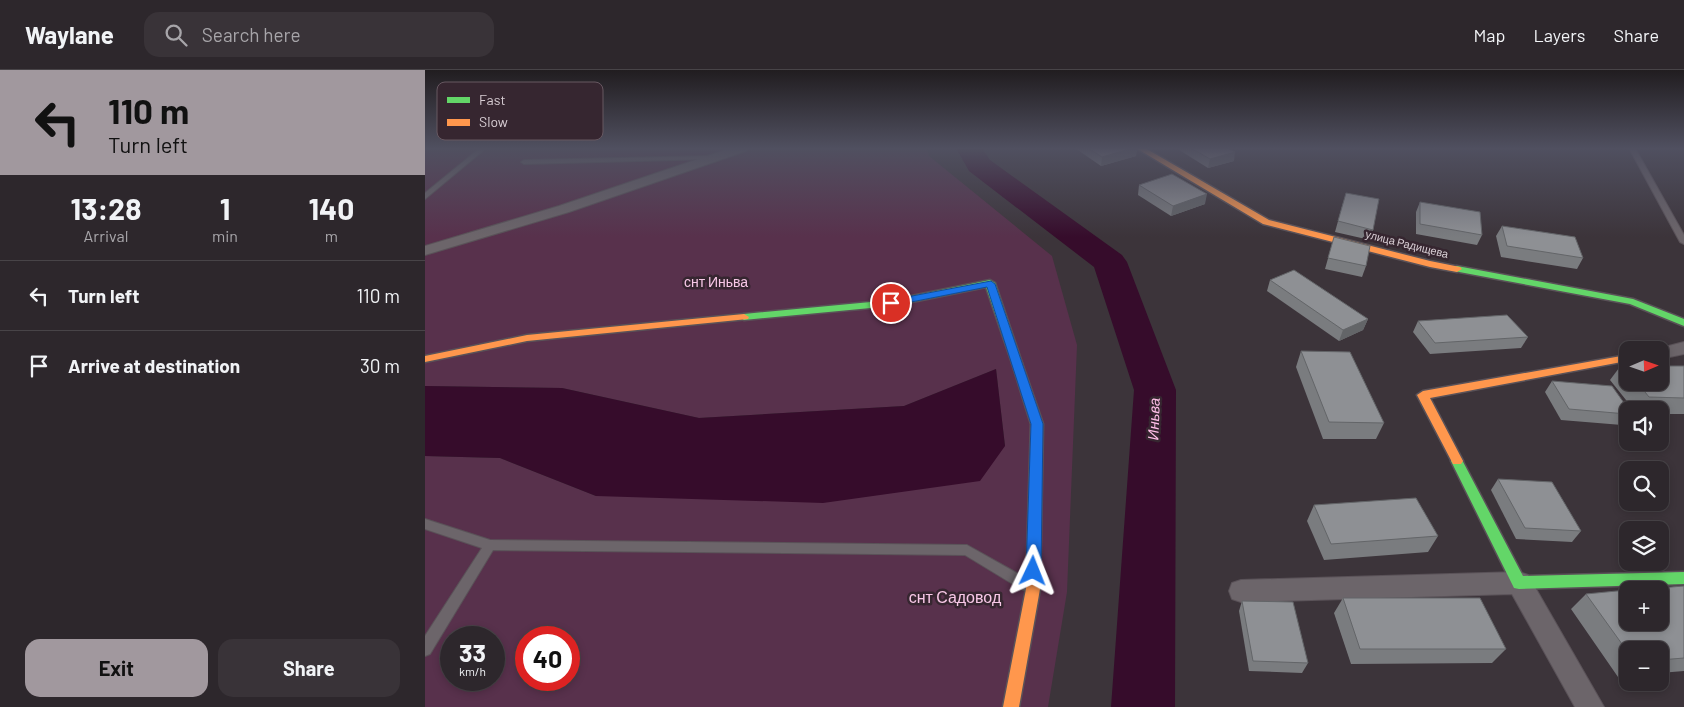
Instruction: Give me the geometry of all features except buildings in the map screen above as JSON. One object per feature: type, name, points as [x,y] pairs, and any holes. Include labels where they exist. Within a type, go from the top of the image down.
[{"type":"street","points":[[425,251],[564,210],[655,178]]},
{"type":"street","name":"улица Радищева","points":[[1191,178],[1266,222],[1430,264],[1633,302],[1684,322]]},
{"type":"street","points":[[425,359],[527,338],[891,303],[991,284],[1037,424],[1033,589],[1011,707]]},
{"type":"street","points":[[1669,350],[1684,348]]},
{"type":"street","points":[[1590,707],[1519,583],[1423,395],[1619,359]]},
{"type":"street","points":[[1241,591],[1684,578]]},
{"type":"lane","points":[[425,197],[448,178]]},
{"type":"lane","points":[[1648,178],[1684,242]]},
{"type":"lane","points":[[425,524],[490,545],[967,550],[1033,589]]},
{"type":"lane","points":[[425,649],[490,545]]},
{"type":"green space","points":[[425,178],[956,178],[1052,256],[1077,345],[1067,592],[1048,707],[425,707],[425,456],[500,458],[596,496],[1005,446],[996,369],[904,406],[699,418],[562,388],[425,386]]},
{"type":"shaded area","points":[[996,369],[1005,446],[980,481],[823,503],[596,496],[500,458],[425,456],[425,386],[562,388],[699,418],[904,406]]},
{"type":"waterway","name":"Иньва","points":[[996,178],[1110,262],[1155,390],[1143,707]]},
{"type":"traffic: fast","points":[[1457,269],[1633,302],[1684,323]]},
{"type":"traffic: fast","points":[[744,317],[892,303],[990,283],[1017,363]]},
{"type":"traffic: fast","points":[[1457,461],[1519,583],[1684,578]]},
{"type":"traffic: slow","points":[[1191,178],[1266,222],[1430,264],[1457,269]]},
{"type":"traffic: slow","points":[[425,359],[527,338],[744,317]]},
{"type":"traffic: slow","points":[[1457,461],[1423,395],[1619,359]]},
{"type":"traffic: slow","points":[[1011,707],[1033,589],[1037,424],[1017,363]]},
{"type":"route","points":[[891,303],[991,284],[1037,424],[1033,571]]},
{"type":"park label","name":"снт Иньва","points":[[716,282]]},
{"type":"park label","name":"снт Садовод","points":[[955,597]]}]
